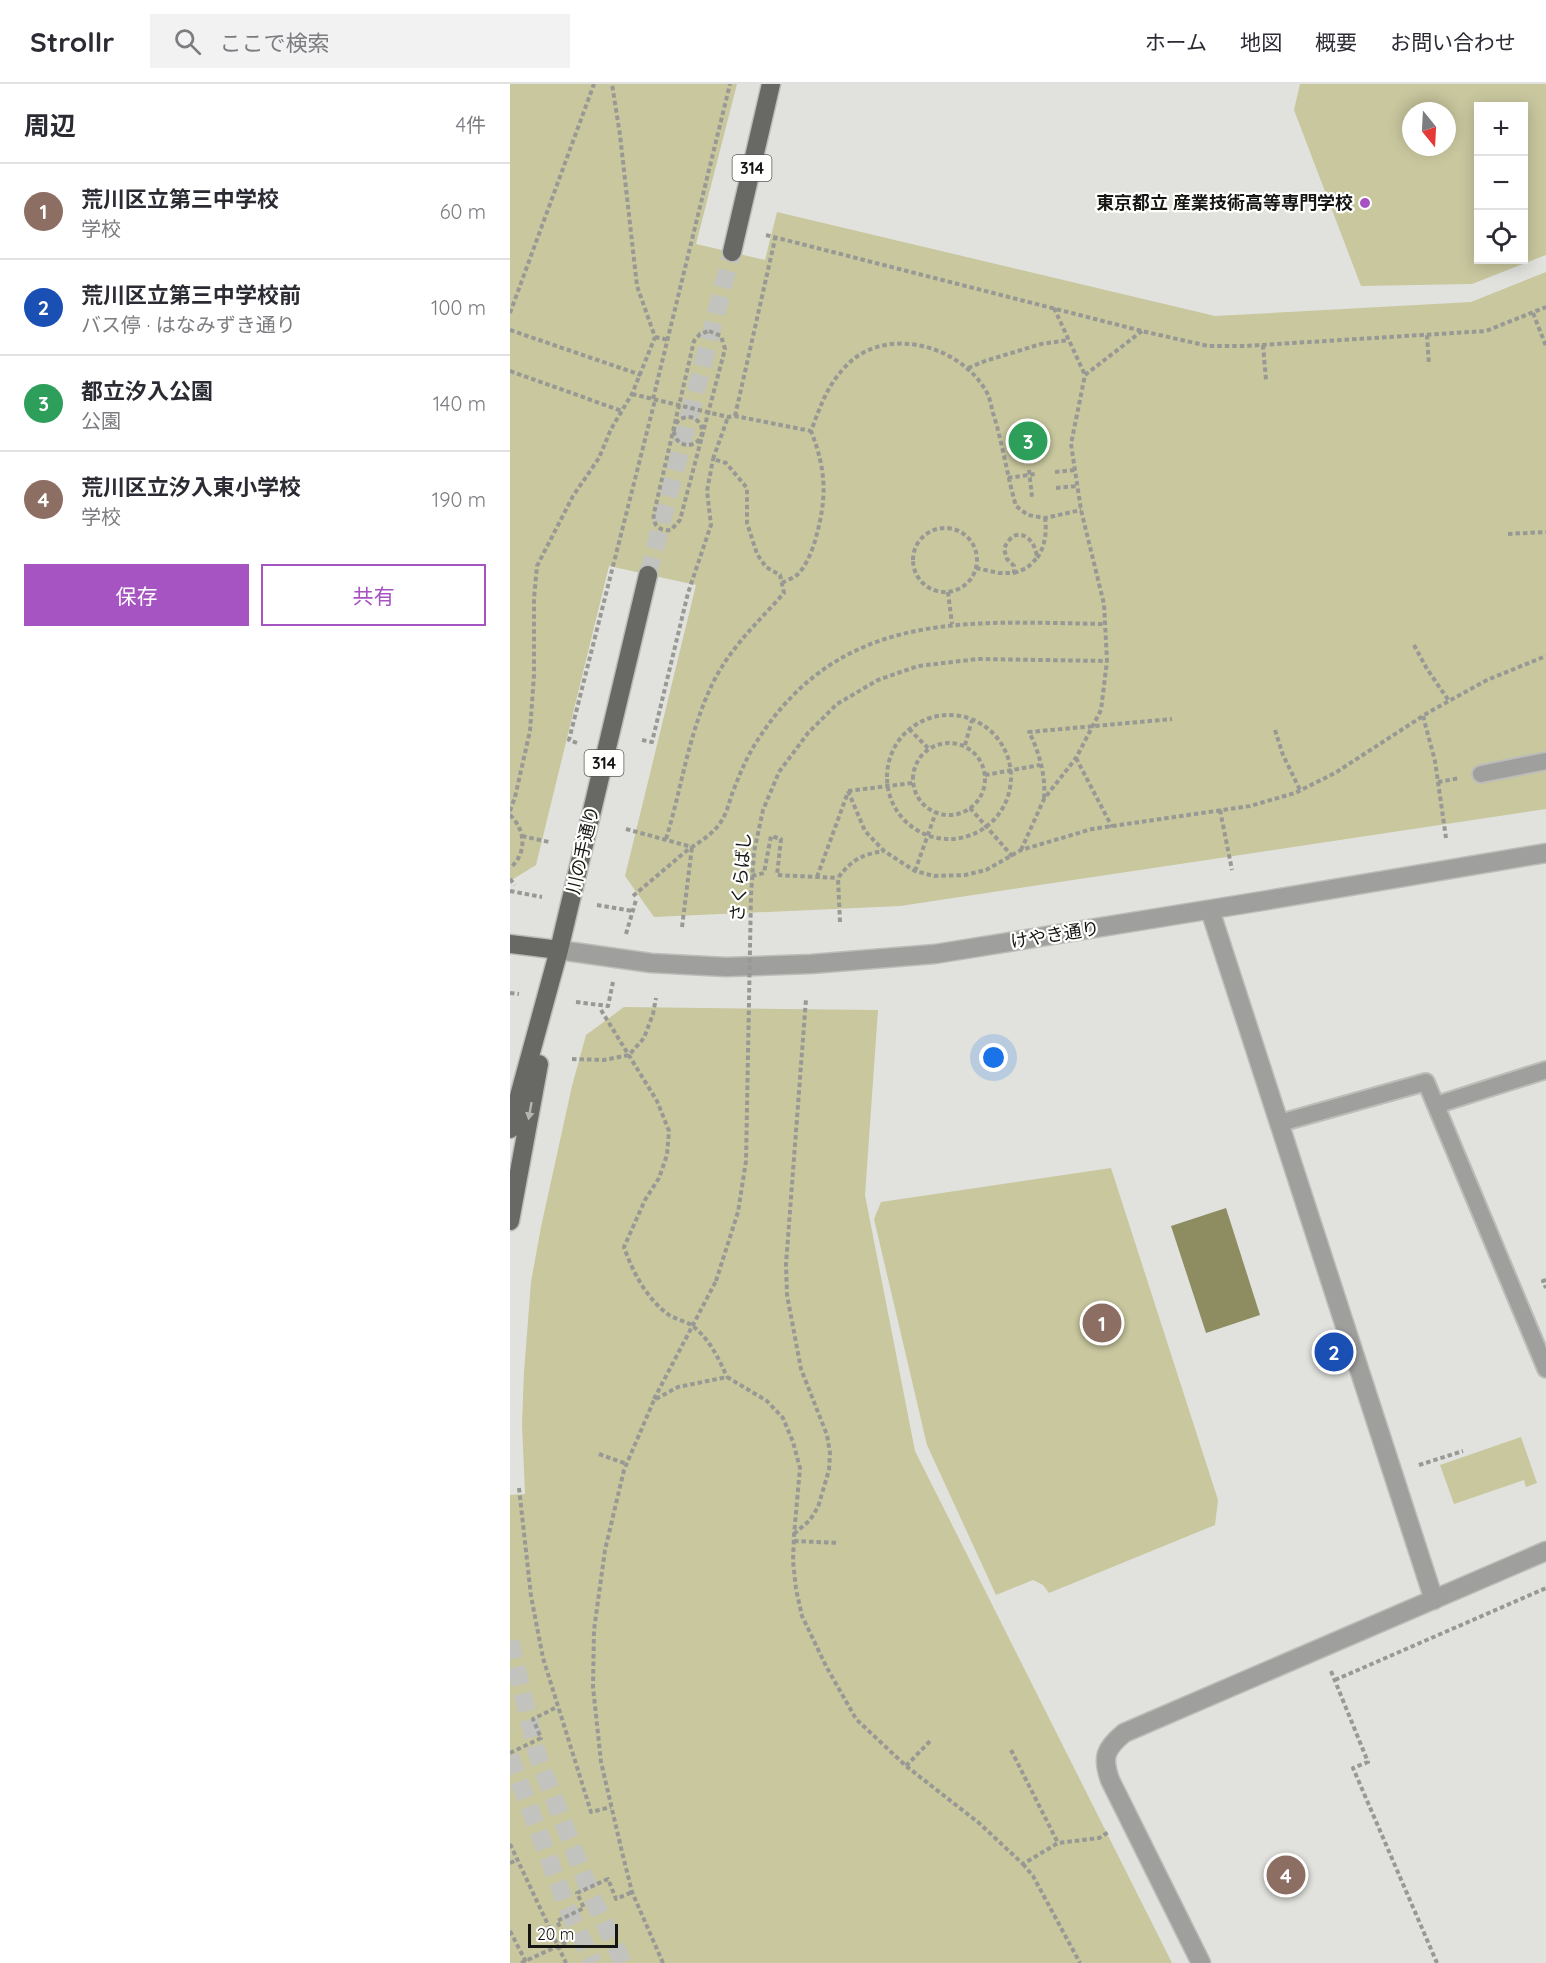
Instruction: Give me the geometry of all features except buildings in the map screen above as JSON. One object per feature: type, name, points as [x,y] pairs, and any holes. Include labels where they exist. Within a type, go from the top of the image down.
[{"type":"main road","name":"314","points":[[732,252],[771,84]]},
{"type":"main road","name":"川の手通り","points":[[510,1129],[560,950],[648,575]]},
{"type":"main road","points":[[510,944],[560,950]]},
{"type":"main road","name":"川の手通り","points":[[510,1221],[560,950]]},
{"type":"street","name":"けやき通り","points":[[560,950],[651,963],[726,967],[811,964],[935,954],[1546,853]]},
{"type":"street","points":[[1210,910],[1434,1600]]},
{"type":"street","points":[[1201,1963],[1110,1780],[1105,1760],[1114,1742],[1124,1733],[1546,1551]]},
{"type":"lane","points":[[1481,774],[1546,761]]},
{"type":"lane","points":[[1436,1105],[1546,1070]]},
{"type":"lane","points":[[1280,1124],[1426,1082],[1546,1369]]},
{"type":"path","points":[[510,313],[593,84]]},
{"type":"path","points":[[510,811],[530,731],[537,566],[573,496],[599,458],[611,429],[633,394],[656,337],[637,286],[612,84]]},
{"type":"path","points":[[577,743],[569,740],[730,84]]},
{"type":"path","points":[[765,235],[1208,346],[1263,345],[1486,331],[1546,307]]},
{"type":"path","points":[[735,416],[775,239]]},
{"type":"path","points":[[848,791],[865,831],[884,851],[915,871],[934,876],[965,875],[986,870],[1013,857],[1021,850],[1044,799],[1076,758],[1101,710],[1107,661],[1104,604],[1081,510],[1071,444],[1085,375],[1054,308]]},
{"type":"path","points":[[1533,313],[1546,346]]},
{"type":"path","points":[[510,330],[641,375]]},
{"type":"path","points":[[709,331],[721,336],[725,349],[708,412],[678,523],[671,530],[664,530],[658,527],[653,516],[694,340],[700,334],[709,331]]},
{"type":"path","points":[[1085,375],[1142,331]]},
{"type":"path","points":[[1427,334],[1429,365]]},
{"type":"path","points":[[656,337],[669,340]]},
{"type":"path","points":[[968,368],[1041,344],[1068,340]]},
{"type":"path","points":[[782,583],[798,574],[806,563],[824,509],[820,455],[811,431],[826,392],[846,365],[870,350],[894,343],[917,345],[945,353],[968,368],[987,392],[1016,506],[1028,515],[1045,518],[1081,510]]},
{"type":"path","points":[[1263,345],[1266,380]]},
{"type":"path","points":[[510,371],[622,411]]},
{"type":"path","points":[[633,394],[728,417],[735,416],[811,431]]},
{"type":"path","points":[[690,417],[700,423],[702,436],[694,445],[686,446],[679,443],[674,435],[674,428],[679,420],[690,417]]},
{"type":"path","points":[[642,740],[652,742],[688,593],[711,525],[707,491],[713,459],[728,417]]},
{"type":"path","points":[[666,839],[686,756],[717,674],[750,627],[784,593],[780,575],[766,567],[757,554],[747,523],[747,488],[726,463],[713,459]]},
{"type":"path","points":[[1055,472],[1075,470]]},
{"type":"path","points":[[1008,478],[1031,473],[1034,490],[1032,497]]},
{"type":"path","points":[[1056,488],[1077,486]]},
{"type":"path","points":[[976,568],[999,573],[1014,573],[1027,568],[1041,553],[1045,538],[1045,518]]},
{"type":"path","points":[[945,528],[965,535],[976,553],[976,568],[969,582],[963,587],[948,592],[927,587],[914,569],[913,562],[916,547],[924,536],[937,529],[945,528]]},
{"type":"path","points":[[1508,534],[1546,532]]},
{"type":"path","points":[[1014,573],[1014,566],[1007,558],[1004,549],[1009,539],[1017,535],[1031,539],[1036,549],[1036,558]]},
{"type":"path","points":[[948,592],[952,624]]},
{"type":"path","points":[[626,934],[635,898],[692,847],[707,837],[722,820],[749,754],[774,716],[806,684],[824,670],[863,646],[907,631],[981,622],[1105,624]]},
{"type":"path","points":[[1414,645],[1449,701]]},
{"type":"path","points":[[1021,850],[1092,829],[1250,806],[1300,790],[1335,773],[1423,716],[1487,680],[1546,656]]},
{"type":"path","name":"さくらばし","points":[[663,1963],[632,1892],[601,1762],[593,1687],[594,1630],[605,1550],[627,1464],[654,1400],[716,1281],[738,1212],[746,1161],[752,876],[754,852],[763,810],[779,772],[808,733],[837,704],[878,680],[918,666],[978,659],[1107,661]]},
{"type":"path","points":[[952,715],[972,720],[981,724],[998,740],[1008,760],[1009,790],[1004,805],[996,817],[974,833],[948,839],[927,835],[910,825],[893,805],[887,787],[887,765],[892,752],[909,729],[922,721],[936,716],[952,715]]},
{"type":"path","points":[[1423,716],[1435,761],[1446,838]]},
{"type":"path","points":[[1044,799],[1045,791],[1036,747],[1029,732],[1172,719]]},
{"type":"path","points":[[964,745],[972,720]]},
{"type":"path","points":[[909,729],[928,748]]},
{"type":"path","points":[[1275,729],[1300,790]]},
{"type":"path","points":[[952,742],[964,745],[975,753],[982,763],[985,775],[984,788],[979,799],[970,808],[955,814],[936,812],[924,806],[912,783],[919,757],[928,748],[940,743],[952,742]]},
{"type":"path","points":[[1076,758],[1112,827]]},
{"type":"path","points":[[985,775],[1040,765]]},
{"type":"path","points":[[848,791],[912,783]]},
{"type":"path","points":[[817,877],[848,791]]},
{"type":"path","points":[[970,808],[1013,857]]},
{"type":"path","points":[[1220,810],[1232,870]]},
{"type":"path","points":[[915,871],[936,812]]},
{"type":"path","points":[[510,815],[518,824],[522,836],[519,858],[510,868]]},
{"type":"path","points":[[626,829],[692,847]]},
{"type":"path","points":[[522,836],[549,842]]},
{"type":"path","points":[[752,876],[764,873],[771,836],[780,839],[777,875],[838,878]]},
{"type":"path","points":[[682,927],[692,847]]},
{"type":"path","points":[[840,922],[838,878],[856,858],[884,851]]},
{"type":"path","points":[[510,879],[515,885]]},
{"type":"path","points":[[510,891],[542,897]]},
{"type":"path","points":[[597,905],[633,911]]},
{"type":"path","points":[[576,1002],[608,1006],[613,980]]},
{"type":"path","points":[[510,993],[519,994]]},
{"type":"path","points":[[572,1059],[604,1060],[629,1055],[644,1038],[656,998]]},
{"type":"path","points":[[794,1535],[810,1520],[818,1507],[829,1470],[827,1435],[801,1369],[787,1295],[786,1264],[807,999]]},
{"type":"path","points":[[602,1010],[657,1101],[669,1131],[666,1155],[659,1178],[641,1208],[624,1247],[632,1270],[649,1295],[670,1315],[694,1326],[715,1350],[728,1377],[768,1401],[783,1418],[800,1468],[794,1535],[796,1589],[802,1616],[826,1666],[856,1719],[906,1766],[979,1823],[1023,1864],[1033,1876],[1080,1963]]},
{"type":"path","points":[[1546,1280],[1543,1281],[1546,1288]]},
{"type":"path","points":[[654,1400],[678,1387],[728,1377]]},
{"type":"path","points":[[1419,1465],[1463,1451]]},
{"type":"path","points":[[599,1454],[627,1464]]},
{"type":"path","points":[[519,1488],[531,1596],[543,1658],[557,1707],[591,1812],[611,1807]]},
{"type":"path","points":[[794,1541],[839,1543]]},
{"type":"path","points":[[1335,1680],[1546,1588]]},
{"type":"path","points":[[1331,1671],[1368,1762],[1353,1768],[1437,1963]]},
{"type":"path","points":[[510,1753],[541,1738],[533,1719],[557,1707]]},
{"type":"path","points":[[906,1766],[931,1740]]},
{"type":"path","points":[[1011,1750],[1058,1844]]},
{"type":"path","points":[[1023,1864],[1058,1844],[1100,1838],[1111,1831]]},
{"type":"path","points":[[510,1844],[565,1963]]},
{"type":"path","points":[[510,1863],[518,1860]]},
{"type":"path","points":[[510,1931],[524,1962],[567,1942],[557,1921],[584,1908],[577,1893],[608,1879],[616,1899],[632,1892]]},
{"type":"green space","points":[[510,84],[737,84],[696,244],[765,260],[777,212],[1215,316],[1471,302],[1546,272],[1546,809],[900,906],[654,917],[625,876],[696,585],[609,566],[536,865],[510,881]]},
{"type":"green space","points":[[1300,84],[1546,84],[1546,255],[1528,262],[1528,102],[1474,102],[1474,264],[1523,264],[1472,284],[1361,286],[1294,110]]},
{"type":"green space","points":[[624,1007],[878,1010],[865,1195],[915,1451],[1172,1963],[510,1963],[510,1495],[525,1494],[522,1424],[531,1282],[572,1086],[586,1035]]},
{"type":"green space","points":[[1111,1168],[1218,1500],[1215,1525],[1049,1593],[1043,1585],[1033,1580],[996,1595],[927,1445],[874,1219],[881,1202]]},
{"type":"green space","points":[[1521,1437],[1537,1483],[1526,1487],[1524,1480],[1454,1504],[1440,1465]]},
{"type":"shaded area","points":[[1226,1208],[1260,1315],[1206,1333],[1171,1226]]},
{"type":"tunnel","points":[[648,575],[732,252]]},
{"type":"tunnel","points":[[510,1641],[538,1757],[592,1897],[623,1963]]},
{"type":"tunnel","points":[[510,1756],[567,1907],[593,1963]]},
{"type":"place","name":"東京都立 産業技術高等専門学校","points":[[1365,203]]},
{"type":"place","name":"都立汐入公園","points":[[1028,441]]},
{"type":"place","name":"荒川区立第三中学校","points":[[1102,1323]]},
{"type":"place","name":"荒川区立第三中学校前","points":[[1334,1352]]},
{"type":"place","name":"荒川区立汐入東小学校","points":[[1286,1875]]}]
